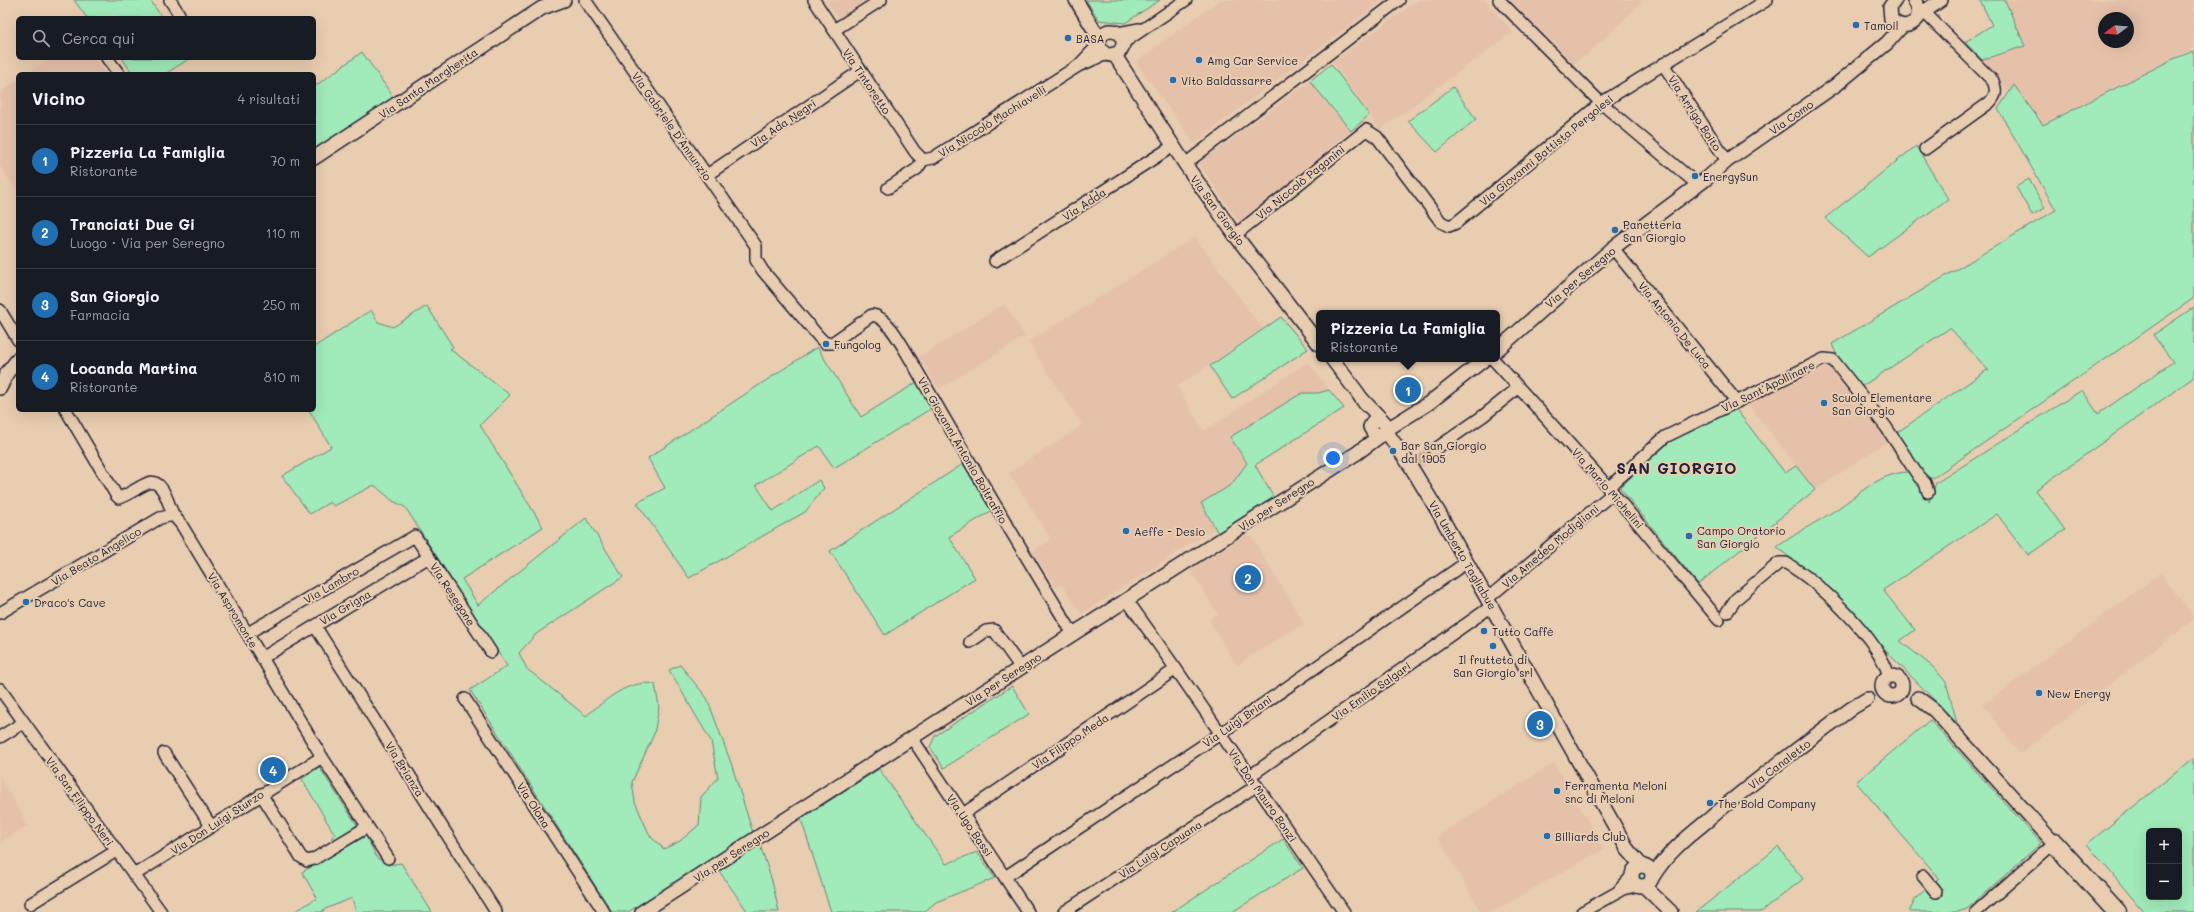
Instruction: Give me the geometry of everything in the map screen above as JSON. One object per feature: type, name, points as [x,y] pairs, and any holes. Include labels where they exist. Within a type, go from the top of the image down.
[{"type":"highway","points":[[2054,843],[2116,912]]},
{"type":"street","points":[[170,0],[179,14]]},
{"type":"street","name":"Via Santa Margherita","points":[[316,157],[545,4],[564,0],[573,0]]},
{"type":"street","name":"Via Tintoretto","points":[[814,0],[915,152],[923,160]]},
{"type":"street","points":[[834,30],[881,0]]},
{"type":"street","name":"Via San Giorgio","points":[[1076,0],[1090,20],[1111,44],[1124,72],[1185,164],[1235,235],[1316,340]]},
{"type":"street","name":"Via Niccolò Machiavelli","points":[[888,188],[917,169],[923,160],[933,158],[1111,44],[1144,28],[1186,0]]},
{"type":"street","points":[[1185,164],[1399,0]]},
{"type":"street","points":[[1499,0],[1601,103],[1702,182]]},
{"type":"street","name":"Via Giovanni Battista Pergolesi","points":[[1366,130],[1377,137],[1441,222],[1449,226],[1456,223],[1601,103],[1663,64],[1752,4],[1767,0]]},
{"type":"street","points":[[1893,11],[1911,24],[1919,8],[1941,0]]},
{"type":"street","name":"Via Gabriele D'Annunzio","points":[[584,2],[756,246],[756,260],[763,271],[818,337],[825,343],[832,343]]},
{"type":"street","points":[[1919,8],[1993,82],[1996,93],[1994,98],[1983,108],[1925,149]]},
{"type":"street","name":"Via Como","points":[[1702,182],[1727,161],[1831,88],[1875,52],[1893,11]]},
{"type":"street","points":[[108,60],[117,72]]},
{"type":"street","name":"Via Arrigo Boito","points":[[1663,64],[1727,161]]},
{"type":"street","name":"Via Ada Negri","points":[[707,175],[860,71]]},
{"type":"street","name":"Via Niccolò Paganini","points":[[1235,235],[1366,130]]},
{"type":"street","name":"Via Adda","points":[[995,262],[1173,146]]},
{"type":"street","name":"Via per Seregno","points":[[1500,347],[1613,248],[1702,182]]},
{"type":"street","name":"Via Antonio De Luca","points":[[1613,248],[1737,402]]},
{"type":"street","points":[[0,310],[16,337]]},
{"type":"street","name":"Via Giovanni Antonio Boltraffio","points":[[832,343],[872,315],[884,319],[909,357],[975,473],[1073,634]]},
{"type":"street","name":"Via Sant'Apollinare","points":[[1611,490],[1665,437],[1684,426],[1737,402],[1824,359],[1833,360],[1890,433],[1919,477],[1925,483],[1928,492]]},
{"type":"street","points":[[0,388],[7,373],[16,362]]},
{"type":"street","points":[[1334,362],[1381,428]]},
{"type":"street","name":"Via per Seregno","points":[[642,912],[1365,447],[1381,428],[1401,420],[1429,403],[1481,362]]},
{"type":"street","name":"Via Mario Michelini","points":[[1496,362],[1723,616],[1736,599],[1779,563],[1786,563],[1824,593],[1849,617],[1884,661],[1890,680]]},
{"type":"street","points":[[1434,450],[1483,416],[1518,388]]},
{"type":"street","name":"Via Aspromonte","points":[[67,412],[119,498],[148,483],[154,482],[160,486],[174,515],[248,633],[322,756],[388,858]]},
{"type":"street","name":"Via Umberto Tagliabue","points":[[1381,428],[1415,464],[1467,562],[1642,876],[1671,912]]},
{"type":"street","name":"Via Amedeo Modigliani","points":[[1490,602],[1611,490]]},
{"type":"street","name":"Via Beato Angelico","points":[[0,613],[160,518],[174,515]]},
{"type":"street","name":"Via Lambro","points":[[248,633],[415,536]]},
{"type":"street","name":"Via Resegone","points":[[415,536],[491,652]]},
{"type":"street","name":"Via Grigna","points":[[262,658],[428,557]]},
{"type":"street","name":"Via Luigi Briani","points":[[1005,877],[1220,734],[1467,562]]},
{"type":"street","name":"Via Don Mauro Bonzi","points":[[1127,600],[1344,912]]},
{"type":"street","name":"Via Emilio Salgari","points":[[1250,776],[1490,602]]},
{"type":"street","name":"Via Brianza","points":[[315,626],[496,912]]},
{"type":"street","points":[[970,642],[986,631],[994,630],[1021,668]]},
{"type":"street","name":"Via Filippo Meda","points":[[963,814],[1176,669]]},
{"type":"street","points":[[1890,680],[1901,689],[1892,696],[1883,690],[1890,680]]},
{"type":"street","points":[[1890,680],[1934,710],[2054,843],[1976,912]]},
{"type":"street","name":"Via Canaletto","points":[[1642,876],[1662,863],[1675,848],[1728,803],[1852,708],[1867,699],[1890,680]]},
{"type":"street","name":"Via San Filippo Neri","points":[[0,689],[23,723],[161,912]]},
{"type":"street","name":"Via Canaletto","points":[[1867,699],[1892,696],[1918,698]]},
{"type":"street","name":"Via Olona","points":[[465,699],[604,912]]},
{"type":"street","points":[[0,737],[23,723]]},
{"type":"street","name":"Via Ugo Bassi","points":[[912,738],[1028,912]]},
{"type":"street","points":[[164,753],[211,826]]},
{"type":"street","name":"Via Don Luigi Sturzo","points":[[134,875],[322,756]]},
{"type":"street","name":"Via Luigi Capuana","points":[[1064,912],[1256,786]]},
{"type":"street","points":[[261,794],[301,857],[307,861],[314,859],[367,827]]},
{"type":"street","points":[[30,904],[116,851]]},
{"type":"street","points":[[1582,912],[1642,876]]},
{"type":"street","points":[[1923,876],[1936,892]]},
{"type":"shaded area","points":[[826,0],[867,0],[839,19]]},
{"type":"shaded area","points":[[1219,0],[1383,0],[1194,143],[1136,62]]},
{"type":"shaded area","points":[[1418,0],[1484,0],[1513,32],[1380,130],[1333,62]]},
{"type":"shaded area","points":[[1510,0],[1644,0],[1588,54],[1573,64]]},
{"type":"shaded area","points":[[2005,0],[2194,0],[2194,48],[2043,125],[2014,86],[2009,93],[1982,60],[2025,46]]},
{"type":"shaded area","points":[[47,60],[96,60],[105,72],[30,72]]},
{"type":"shaded area","points":[[16,81],[16,189],[0,166],[0,92]]},
{"type":"shaded area","points":[[1310,81],[1351,131],[1239,223],[1199,163]]},
{"type":"shaded area","points":[[1195,237],[1263,329],[1177,387],[1204,431],[1308,362],[1329,390],[1318,393],[1302,393],[1231,437],[1247,463],[1231,485],[1202,503],[1215,528],[1082,614],[1061,584],[1056,587],[1032,552],[1051,539],[1009,473],[1082,425],[1028,342]]},
{"type":"shaded area","points":[[1004,304],[1025,336],[939,389],[919,357]]},
{"type":"shaded area","points":[[1832,365],[1891,439],[1815,490],[1748,404]]},
{"type":"shaded area","points":[[1249,533],[1304,623],[1237,665],[1209,620],[1218,614],[1190,569]]},
{"type":"shaded area","points":[[2160,573],[2194,616],[2194,619],[2020,754],[1983,705]]},
{"type":"shaded area","points":[[1554,763],[1604,849],[1492,912],[1481,912],[1437,836]]},
{"type":"shaded area","points":[[0,777],[28,825],[0,842]]},
{"type":"green space","points":[[74,0],[153,0],[151,1],[161,16],[86,16]]},
{"type":"green space","points":[[1086,0],[1160,0],[1125,23],[1099,20]]},
{"type":"green space","points":[[1980,0],[2005,0],[2025,46],[1982,60],[1965,42],[1992,25]]},
{"type":"green space","points":[[2194,51],[2194,298],[1933,478],[1924,478],[1895,434],[1987,370],[1989,371],[1950,328],[1861,387],[1838,358],[1832,344],[2056,210],[1998,109],[2014,85],[2043,125],[2173,59]]},
{"type":"green space","points":[[362,52],[394,98],[316,152],[316,86]]},
{"type":"green space","points":[[123,60],[187,60],[168,72],[132,72]]},
{"type":"green space","points":[[1331,64],[1369,115],[1351,131],[1310,81]]},
{"type":"green space","points":[[1453,87],[1476,119],[1437,152],[1408,121]]},
{"type":"green space","points":[[1916,146],[1948,199],[1868,257],[1825,218]]},
{"type":"green space","points":[[2029,179],[2045,208],[2032,215],[2016,187]]},
{"type":"green space","points":[[427,306],[453,347],[450,349],[510,395],[480,425],[543,527],[462,579],[478,605],[586,518],[623,577],[536,634],[519,653],[527,669],[586,716],[618,692],[645,683],[655,684],[659,707],[654,734],[632,782],[635,802],[650,836],[664,849],[680,841],[699,825],[701,797],[718,778],[711,741],[669,670],[680,665],[707,698],[731,763],[753,833],[628,912],[612,912],[470,690],[507,666],[405,507],[393,501],[374,485],[334,506],[330,502],[310,514],[282,476],[331,447],[310,412],[316,412],[316,346],[371,310],[378,322],[393,327]]},
{"type":"green space","points":[[2194,307],[2194,377],[2036,490],[2065,530],[2028,555],[1997,514],[1883,590],[1915,630],[1900,641],[1933,667],[1946,682],[1957,723],[1886,651],[1851,609],[1777,547],[1834,511],[1871,485],[1891,475],[1902,472],[1914,472],[1922,491],[1929,502],[1936,483],[2082,390],[2098,414],[2173,362],[2153,335]]},
{"type":"green space","points":[[1281,317],[1308,349],[1232,399],[1210,366]]},
{"type":"green space","points":[[817,347],[861,417],[917,382],[932,408],[834,468],[819,446],[756,485],[773,511],[819,480],[824,488],[805,512],[689,578],[637,503],[665,488],[648,458]]},
{"type":"green space","points":[[1329,390],[1344,408],[1255,465],[1274,498],[1218,533],[1201,503],[1231,485],[1247,463],[1230,437],[1302,393],[1318,393]]},
{"type":"green space","points":[[1735,408],[1785,473],[1796,466],[1815,490],[1698,584],[1620,488],[1668,441]]},
{"type":"green space","points":[[963,464],[991,511],[949,537],[975,578],[885,635],[830,551]]},
{"type":"green space","points":[[1012,686],[1029,714],[944,768],[930,747],[935,736]]},
{"type":"green space","points":[[1930,720],[2041,843],[1967,909],[1958,912],[1909,912],[1916,898],[1939,878],[1856,782]]},
{"type":"green space","points":[[2194,758],[2194,912],[2144,912],[2087,844]]},
{"type":"green space","points":[[319,767],[357,825],[334,841],[331,838],[335,835],[302,779]]},
{"type":"green space","points":[[879,769],[946,864],[977,852],[995,878],[936,902],[924,912],[831,912],[801,819]]},
{"type":"green space","points":[[366,836],[377,858],[388,865],[401,863],[432,912],[356,912],[352,898],[323,910],[323,912],[294,912],[317,898],[302,872]]},
{"type":"green space","points":[[1283,839],[1303,868],[1232,912],[1172,912]]},
{"type":"green space","points":[[760,845],[772,881],[779,912],[748,912],[719,871]]},
{"type":"green space","points":[[1778,847],[1803,879],[1761,912],[1696,912]]},
{"type":"green space","points":[[1642,870],[1646,872],[1648,876],[1646,880],[1642,882],[1638,880],[1636,876],[1638,872]]},
{"type":"tunnel","points":[[1419,462],[1434,450]]},
{"type":"place","name":"Tamoil","points":[[1856,25]]},
{"type":"place","name":"BASA","points":[[1068,38]]},
{"type":"place","name":"Amg Car Service","points":[[1199,60]]},
{"type":"place","name":"Vito Baldassarre","points":[[1173,80]]},
{"type":"place","name":"EnergySun","points":[[1695,176]]},
{"type":"place","name":"Panetteria San Giorgio","points":[[1615,230]]},
{"type":"place","name":"Fungolog","points":[[826,344]]},
{"type":"place","name":"Pizzeria La Famiglia","points":[[1408,390]]},
{"type":"place","name":"Scuola Elementare San Giorgio","points":[[1824,403]]},
{"type":"place","name":"Bar San Giorgio dal 1905","points":[[1393,451]]},
{"type":"place","name":"Aeffe - Desio","points":[[1126,531]]},
{"type":"place","name":"Campo Oratorio San Giorgio","points":[[1689,536]]},
{"type":"place","name":"Tranciati Due Gi","points":[[1248,578]]},
{"type":"place","name":"Draco's Cave","points":[[26,602]]},
{"type":"place","name":"Tutto Caffè","points":[[1484,631]]},
{"type":"place","name":"Il frutteto di San Giorgio srl","points":[[1493,646]]},
{"type":"place","name":"New Energy","points":[[2039,693]]},
{"type":"place","name":"San Giorgio","points":[[1540,724]]},
{"type":"place","name":"Locanda Martina","points":[[273,770]]},
{"type":"place","name":"Ferramenta Meloni snc di Meloni","points":[[1557,791]]},
{"type":"place","name":"The Bold Company","points":[[1710,803]]},
{"type":"place","name":"Billiards Club","points":[[1547,836]]},
{"type":"district","name":"SAN GIORGIO","points":[[1677,468]]}]
